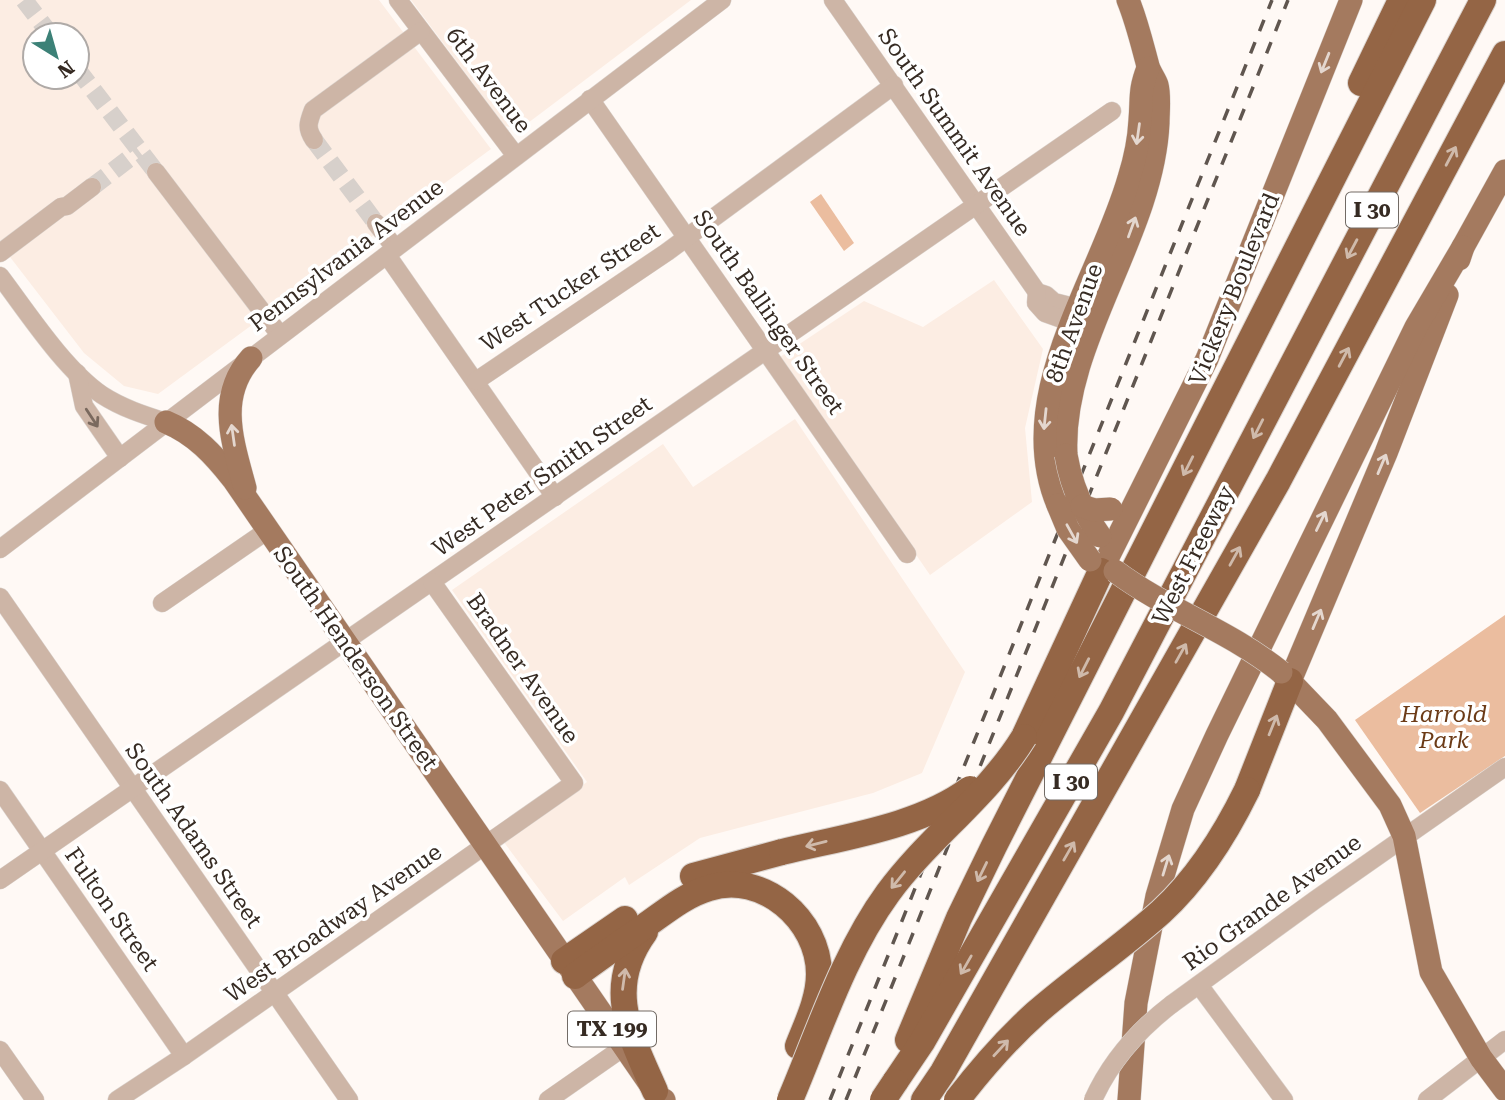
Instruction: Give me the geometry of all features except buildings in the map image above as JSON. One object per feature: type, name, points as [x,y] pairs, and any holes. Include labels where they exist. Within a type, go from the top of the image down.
[{"type":"highway","points":[[1218,405],[1367,69],[1401,0]]},
{"type":"highway","points":[[888,1094],[918,1014],[982,870],[1423,0]]},
{"type":"highway","name":"West Freeway","points":[[888,1094],[922,1042],[1111,712],[1483,0]]},
{"type":"highway","name":"West Freeway","points":[[924,1100],[950,1060],[1271,493],[1505,54]]},
{"type":"highway","points":[[790,1100],[848,963],[875,912],[917,858],[1002,769],[1024,737],[1103,558]]},
{"type":"highway","points":[[957,1100],[993,1057],[1035,1014],[1176,897],[1213,848],[1247,790],[1285,677]]},
{"type":"highway","points":[[569,968],[682,881],[695,875],[894,824],[942,807],[979,783],[1024,737]]},
{"type":"highway","points":[[569,968],[700,891],[737,885],[768,894],[796,916],[804,926],[818,959],[818,985],[810,1015],[778,1100]]},
{"type":"highway","points":[[658,917],[644,932],[629,958],[622,991],[629,1029],[659,1097]]},
{"type":"main road","name":"8th Avenue","points":[[1103,558],[1074,490],[1066,455],[1066,417],[1075,381],[1152,168],[1157,129],[1157,86],[1148,68],[1140,33],[1128,0]]},
{"type":"main road","name":"Vickery Boulevard","points":[[1103,558],[1189,398],[1225,317],[1350,0]]},
{"type":"main road","name":"8th Avenue","points":[[1103,558],[1068,529],[1052,487],[1045,447],[1045,414],[1054,375],[1075,316],[1128,181],[1140,122],[1140,86],[1148,68]]},
{"type":"main road","points":[[1129,1100],[1136,1003],[1157,897],[1183,809],[1416,327],[1505,171]]},
{"type":"main road","points":[[1285,677],[1356,527],[1434,332],[1463,247]]},
{"type":"main road","points":[[249,501],[234,446],[231,406],[235,379],[251,358]]},
{"type":"main road","name":"South Henderson Street","points":[[166,422],[180,428],[202,444],[249,501],[659,1097]]},
{"type":"main road","points":[[1082,506],[1094,510],[1111,509],[1144,486]]},
{"type":"main road","points":[[1103,558],[1158,599],[1245,646],[1285,677],[1327,720],[1363,766],[1390,806],[1405,836],[1431,972],[1481,1058],[1505,1090]]},
{"type":"street","name":"6th Avenue","points":[[398,0],[516,156]]},
{"type":"street","name":"Pennsylvania Avenue","points":[[0,549],[722,0]]},
{"type":"street","name":"South Summit Avenue","points":[[833,0],[1037,292],[1046,295],[1075,316]]},
{"type":"street","points":[[314,140],[308,132],[307,123],[313,110],[421,30]]},
{"type":"street","name":"West Tucker Street","points":[[476,381],[687,237],[894,85]]},
{"type":"street","name":"South Ballinger Street","points":[[590,99],[907,554]]},
{"type":"street","name":"West Peter Smith Street","points":[[0,880],[1112,111]]},
{"type":"street","points":[[156,172],[280,335]]},
{"type":"street","points":[[0,253],[61,207],[67,206],[90,184]]},
{"type":"street","points":[[376,223],[391,252],[555,497]]},
{"type":"street","name":"South Henderson Street","points":[[0,276],[77,373],[99,393],[114,402],[166,422]]},
{"type":"street","points":[[77,373],[84,406],[120,458]]},
{"type":"street","points":[[162,603],[268,530]]},
{"type":"street","name":"Bradner Avenue","points":[[432,582],[574,783]]},
{"type":"street","name":"South Adams Street","points":[[0,597],[349,1100]]},
{"type":"street","name":"Rio Grande Avenue","points":[[1093,1100],[1109,1070],[1141,1030],[1405,836],[1505,767]]},
{"type":"street","name":"West Broadway Avenue","points":[[117,1100],[574,783]]},
{"type":"street","name":"Fulton Street","points":[[0,790],[184,1056]]},
{"type":"street","points":[[1199,985],[1284,1100]]},
{"type":"street","points":[[1427,1100],[1505,1040]]},
{"type":"street","points":[[548,1100],[624,1047]]},
{"type":"street","points":[[0,1050],[35,1100]]},
{"type":"shaded area","points":[[0,0],[379,0],[491,149],[158,394],[124,386],[84,353],[0,244]]},
{"type":"shaded area","points":[[411,0],[691,0],[520,129],[505,126]]},
{"type":"shaded area","points":[[994,280],[1043,349],[1025,428],[1032,502],[930,575],[780,357],[864,301],[923,327]]},
{"type":"shaded area","points":[[795,419],[965,672],[922,773],[873,793],[700,838],[629,885],[625,877],[563,921],[503,841],[587,782],[452,590],[663,444],[693,487]]},
{"type":"green space","points":[[821,194],[854,243],[844,251],[810,202]]},
{"type":"green space","name":"Harrold Park","points":[[1505,615],[1505,756],[1420,813],[1355,720]]},
{"type":"tunnel","points":[[24,0],[40,21]]},
{"type":"tunnel","points":[[91,87],[156,172]]},
{"type":"tunnel","points":[[314,140],[376,223]]},
{"type":"tunnel","points":[[92,187],[139,151]]},
{"type":"railway","points":[[830,1100],[1272,0]]},
{"type":"railway","points":[[846,1100],[1288,0]]}]
